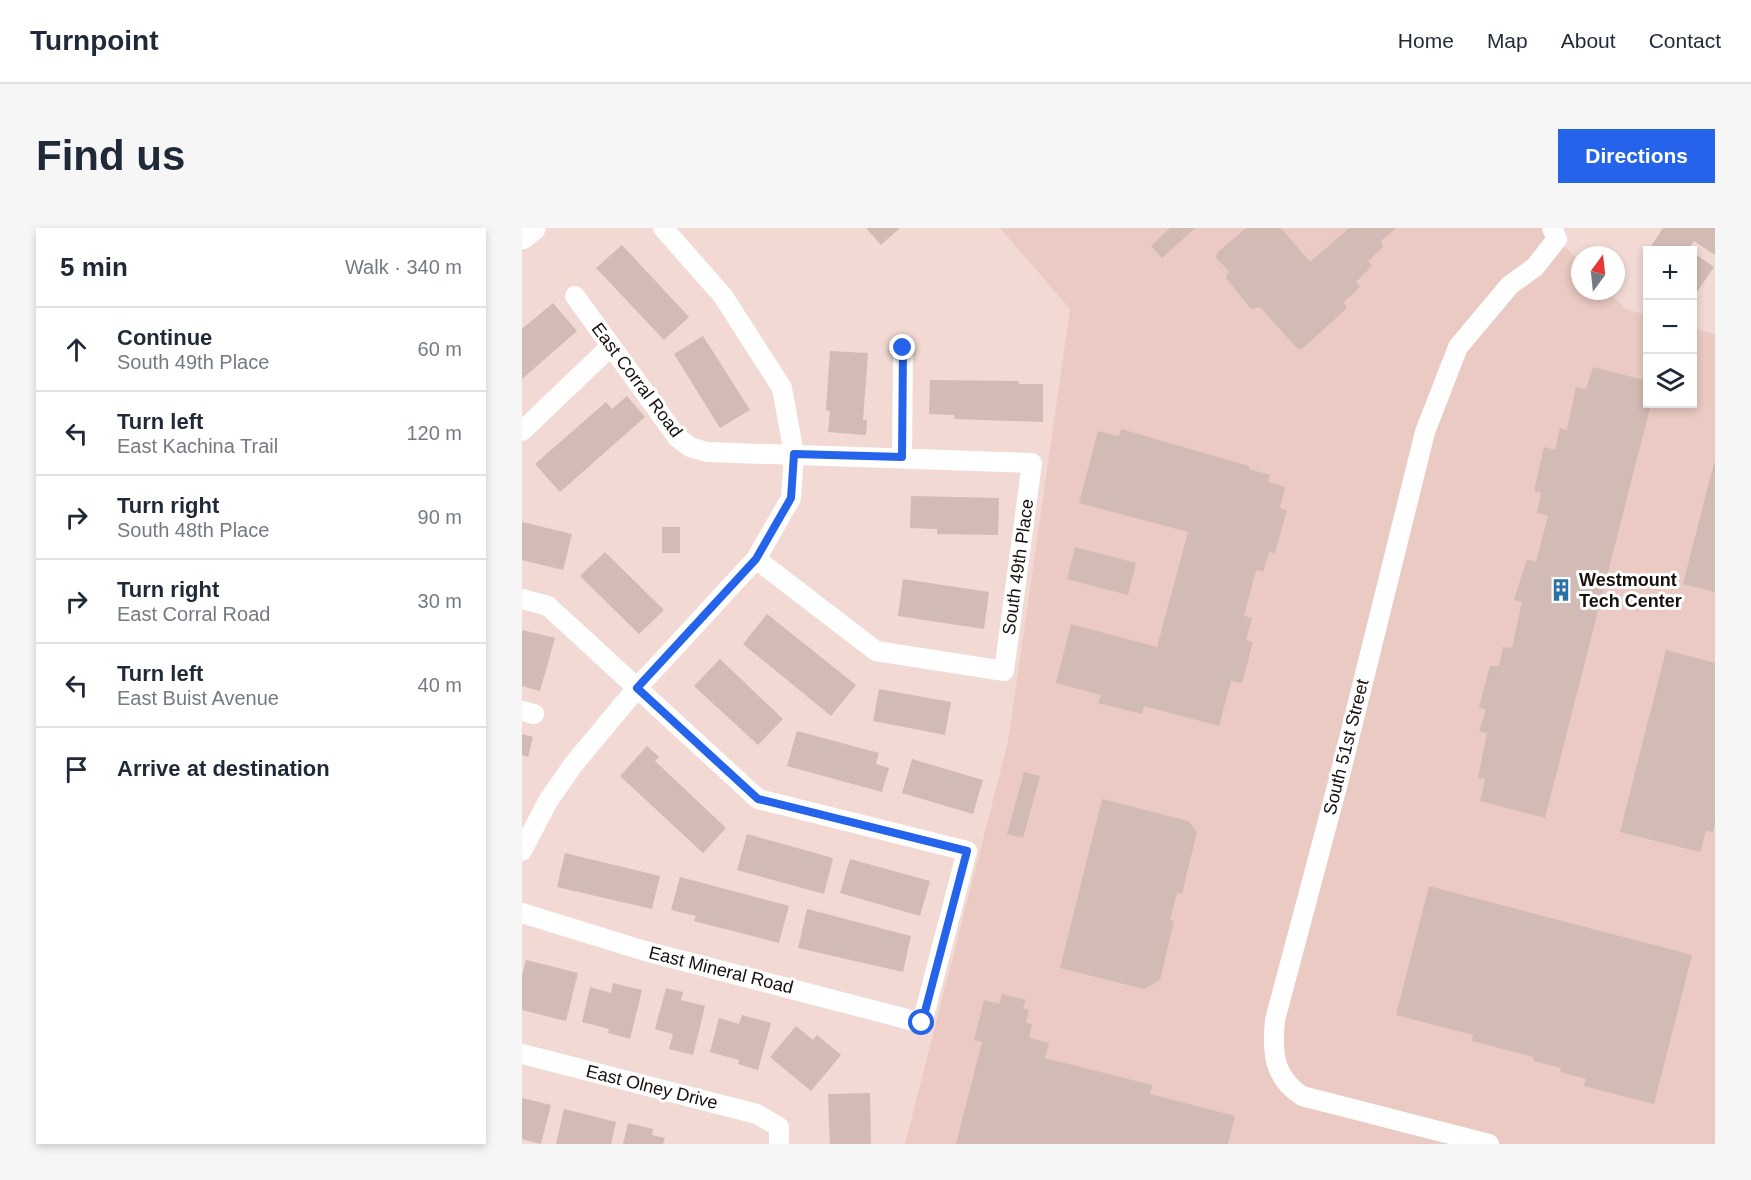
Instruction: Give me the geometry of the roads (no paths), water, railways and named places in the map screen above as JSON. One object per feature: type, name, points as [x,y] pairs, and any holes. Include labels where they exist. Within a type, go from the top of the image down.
[{"type":"main road","points":[[522,237],[532,228]]},
{"type":"street","points":[[522,851],[548,801],[573,765],[637,688],[756,559],[791,498],[794,454],[782,388],[723,296],[663,228]]},
{"type":"street","name":"South 51st Street","points":[[1489,1144],[1302,1096],[1285,1083],[1275,1066],[1273,1042],[1275,1020],[1338,783],[1425,432],[1458,347],[1510,285],[1535,267],[1554,233]]},
{"type":"street","name":"East Corral Road","points":[[575,296],[677,437],[690,447],[707,452],[1032,463]]},
{"type":"street","points":[[522,430],[610,347]]},
{"type":"street","points":[[902,457],[903,348]]},
{"type":"street","name":"South 49th Place","points":[[756,559],[876,651],[1004,671],[1032,463]]},
{"type":"street","points":[[522,599],[548,606],[637,688]]},
{"type":"street","name":"East Mineral Road","points":[[522,913],[645,951],[922,1023],[967,851],[758,799],[637,688]]},
{"type":"street","name":"East Olney Drive","points":[[522,1054],[757,1114],[779,1136]]},
{"type":"place","name":"Westmount Tech Center","points":[[1561,590]]}]
